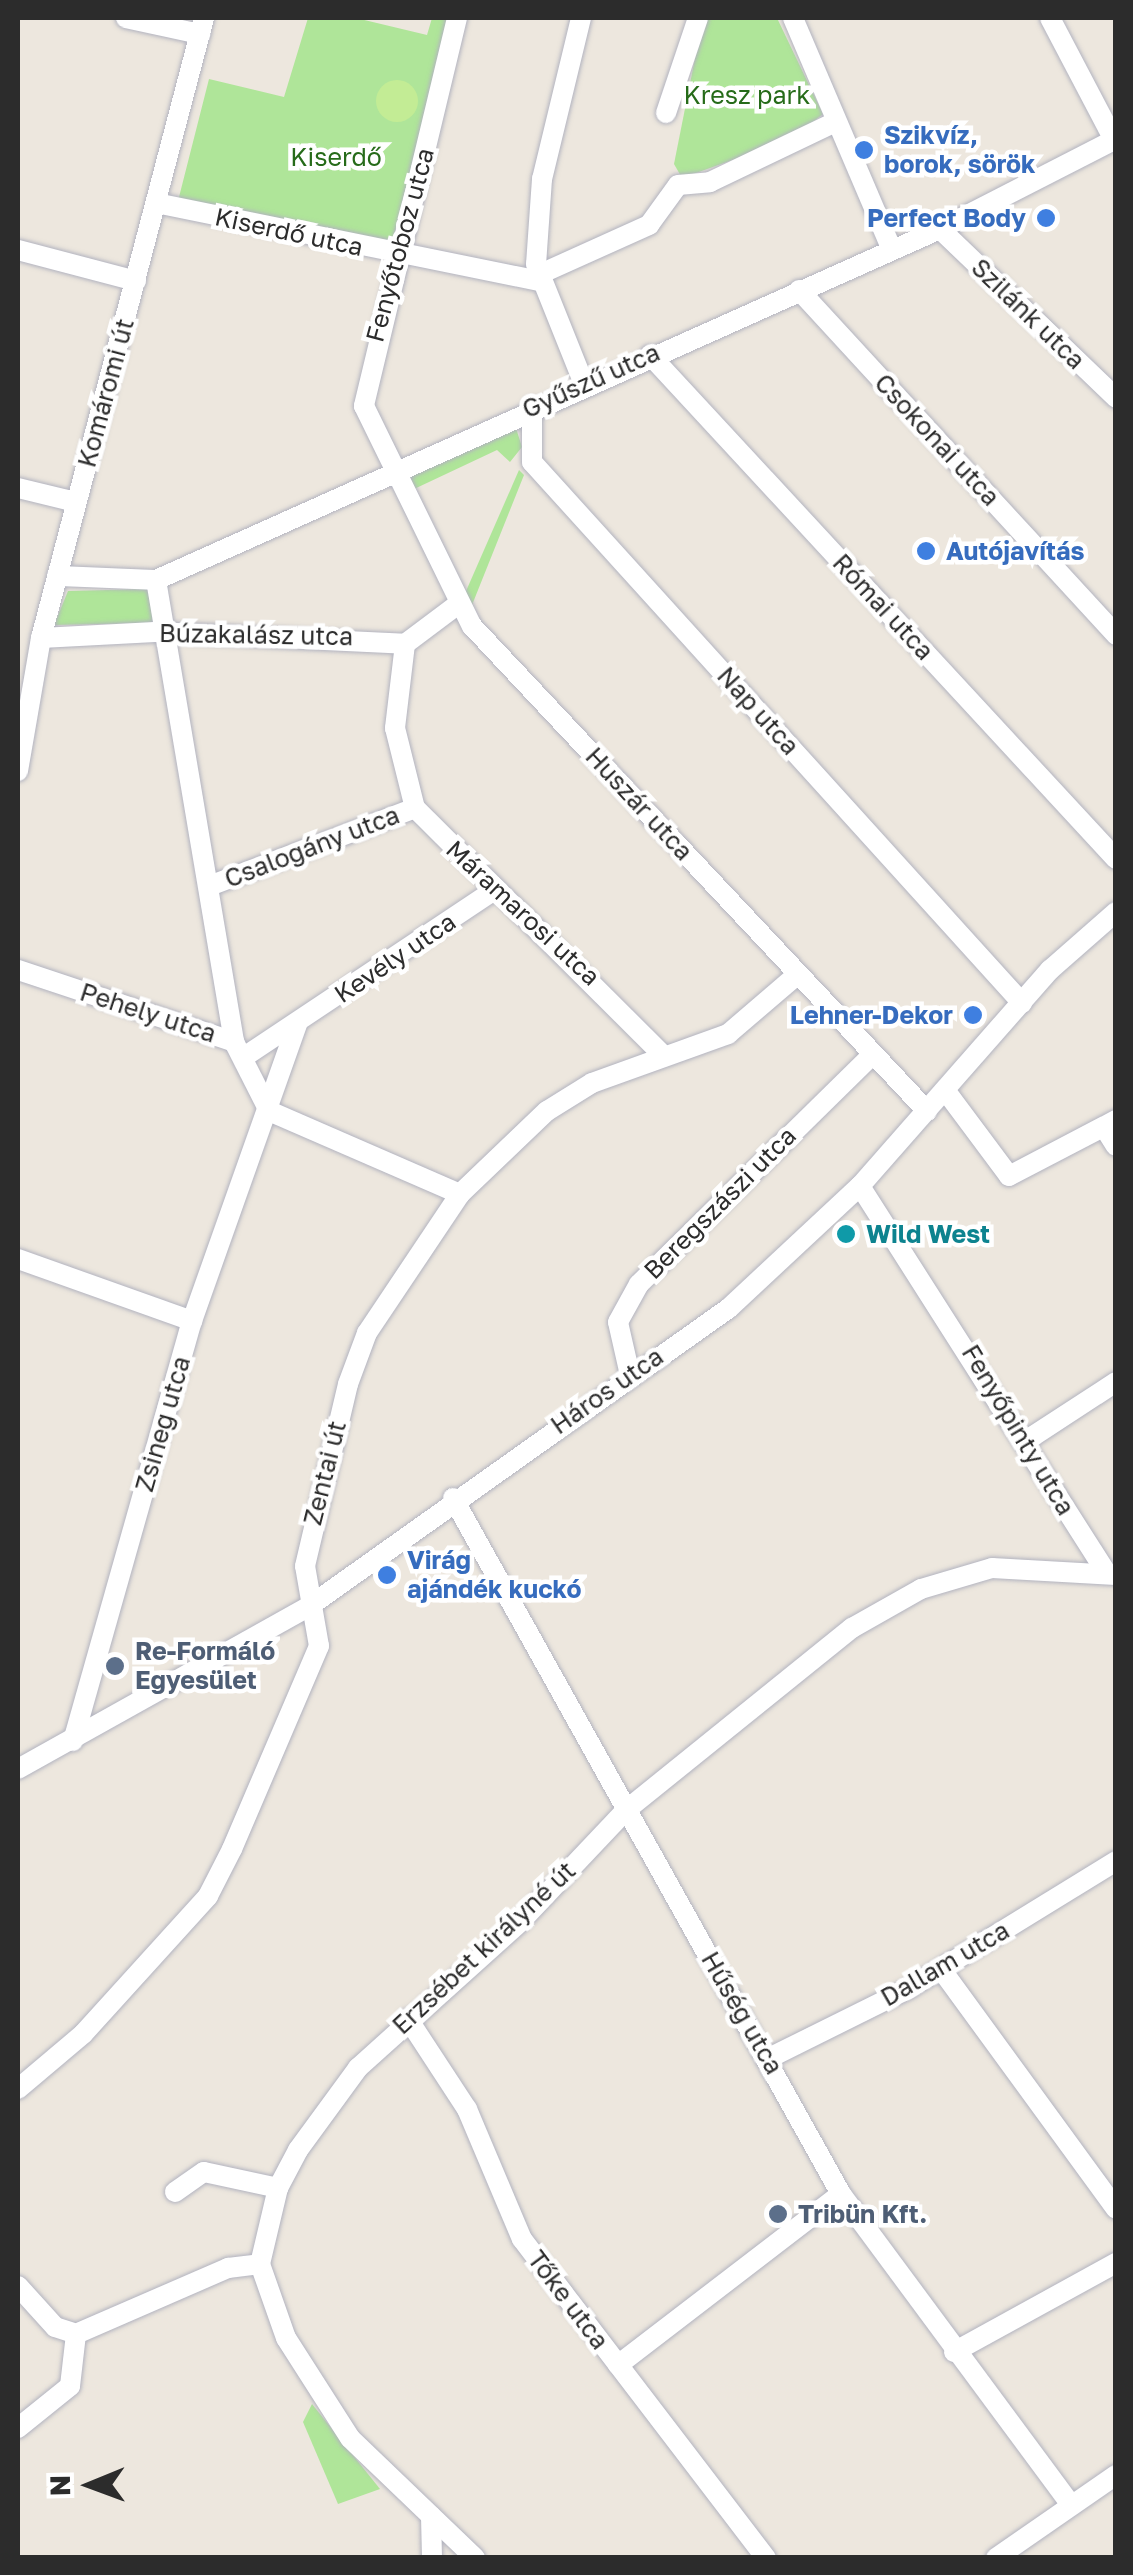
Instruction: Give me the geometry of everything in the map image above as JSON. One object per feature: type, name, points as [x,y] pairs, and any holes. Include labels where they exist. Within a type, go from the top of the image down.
[{"type":"street","points":[[126,18],[202,26]]},
{"type":"street","name":"Fenyőtoboz utca","points":[[392,469],[362,394],[394,255],[457,18]]},
{"type":"street","points":[[581,18],[542,180],[539,278],[584,384]]},
{"type":"street","points":[[666,112],[698,18]]},
{"type":"street","points":[[793,18],[892,250]]},
{"type":"street","points":[[1050,18],[1115,140]]},
{"type":"street","name":"Komáromi út","points":[[18,772],[41,638],[202,26]]},
{"type":"street","points":[[539,278],[648,226],[678,185],[710,182],[836,122]]},
{"type":"street","name":"Gyűszű utca","points":[[57,576],[156,580],[392,469],[940,229],[1115,140]]},
{"type":"street","name":"Kiserdő utca","points":[[156,203],[394,255],[539,278]]},
{"type":"street","name":"Szilánk utca","points":[[940,229],[1116,398]]},
{"type":"street","points":[[18,250],[136,281]]},
{"type":"street","name":"Csokonai utca","points":[[799,290],[1116,635]]},
{"type":"street","name":"Római utca","points":[[650,355],[1116,859]]},
{"type":"street","name":"Nap utca","points":[[532,407],[532,462],[1022,1003]]},
{"type":"street","name":"Huszár utca","points":[[392,469],[457,606],[926,1112]]},
{"type":"street","points":[[18,488],[76,502]]},
{"type":"street","points":[[156,580],[240,1048]]},
{"type":"street","points":[[405,644],[457,606]]},
{"type":"street","name":"Búzakalász utca","points":[[41,638],[168,635],[405,644]]},
{"type":"street","name":"Máramarosi utca","points":[[405,644],[395,728],[415,808],[492,891],[612,994],[663,1055]]},
{"type":"street","name":"Csalogány utca","points":[[209,886],[415,808]]},
{"type":"street","name":"Kevély utca","points":[[240,1048],[297,1024],[492,891]]},
{"type":"street","name":"Háros utca","points":[[18,1769],[311,1605],[453,1498],[784,1264],[860,1186],[1022,1003],[1116,912]]},
{"type":"street","name":"Pehely utca","points":[[18,970],[240,1048],[270,1111]]},
{"type":"street","name":"Zentai út","points":[[18,2089],[83,2034],[208,1896],[319,1646],[311,1605],[307,1545],[348,1384],[367,1333],[460,1194],[547,1112],[663,1055],[728,1034],[798,974]]},
{"type":"street","points":[[297,1024],[270,1111],[460,1194]]},
{"type":"street","name":"Beregszászi utca","points":[[630,1375],[618,1322],[639,1284],[873,1054]]},
{"type":"street","points":[[945,1090],[1010,1176],[1110,1124],[1116,1146]]},
{"type":"street","name":"Zsineg utca","points":[[72,1742],[192,1320],[270,1111]]},
{"type":"street","name":"Fenyőpinty utca","points":[[860,1186],[1112,1574]]},
{"type":"street","points":[[18,1259],[192,1320]]},
{"type":"street","points":[[1024,1442],[1116,1382]]},
{"type":"street","name":"Hűség utca","points":[[453,1498],[841,2194],[954,2352],[1070,2503]]},
{"type":"street","name":"Erzsébet királyné út","points":[[260,2264],[278,2188],[331,2102],[408,2019],[521,1921],[625,1810],[852,1628],[921,1589],[1021,1565],[1112,1574]]},
{"type":"street","name":"Dallam utca","points":[[768,2058],[941,1968],[1116,1861]]},
{"type":"street","points":[[941,1968],[1116,2209]]},
{"type":"street","name":"Tőke utca","points":[[408,2019],[467,2110],[522,2239],[766,2558]]},
{"type":"street","points":[[175,2192],[204,2172],[278,2188]]},
{"type":"street","points":[[618,2366],[841,2194]]},
{"type":"street","points":[[954,2352],[1116,2262]]},
{"type":"street","points":[[18,2286],[55,2327],[76,2334],[228,2268],[260,2264],[318,2394],[475,2558]]},
{"type":"street","points":[[18,2428],[70,2386],[76,2334]]},
{"type":"street","points":[[996,2558],[1070,2503],[1116,2475]]},
{"type":"street","points":[[431,2516],[432,2558]]},
{"type":"green space","name":"Kiserdő","points":[[308,18],[356,18],[427,35],[432,18],[451,18],[392,242],[178,201],[209,79],[284,97]]},
{"type":"green space","name":"Kresz park","points":[[703,18],[777,18],[823,114],[791,139],[682,178],[674,164]]},
{"type":"green space","points":[[397,80],[412,86],[418,101],[412,116],[397,122],[382,116],[376,101],[382,86]]},
{"type":"green space","points":[[515,425],[522,447],[510,462],[497,450],[412,490],[405,475]]},
{"type":"green space","points":[[519,470],[524,475],[472,605],[463,598]]},
{"type":"green space","points":[[148,589],[155,623],[54,625],[68,591]]},
{"type":"green space","points":[[312,2404],[380,2489],[338,2504],[303,2422]]},
{"type":"place","name":"Szikvíz, borok, sörök","points":[[864,150]]},
{"type":"place","name":"Perfect Body","points":[[1046,218]]},
{"type":"place","name":"Autójavítás","points":[[926,551]]},
{"type":"place","name":"Lehner-Dekor","points":[[973,1015]]},
{"type":"place","name":"Wild West","points":[[846,1234]]},
{"type":"place","name":"Virág ajándék kuckó","points":[[387,1575]]},
{"type":"place","name":"Re-Formáló Egyesület","points":[[115,1666]]},
{"type":"place","name":"Tribün Kft.","points":[[778,2214]]}]
